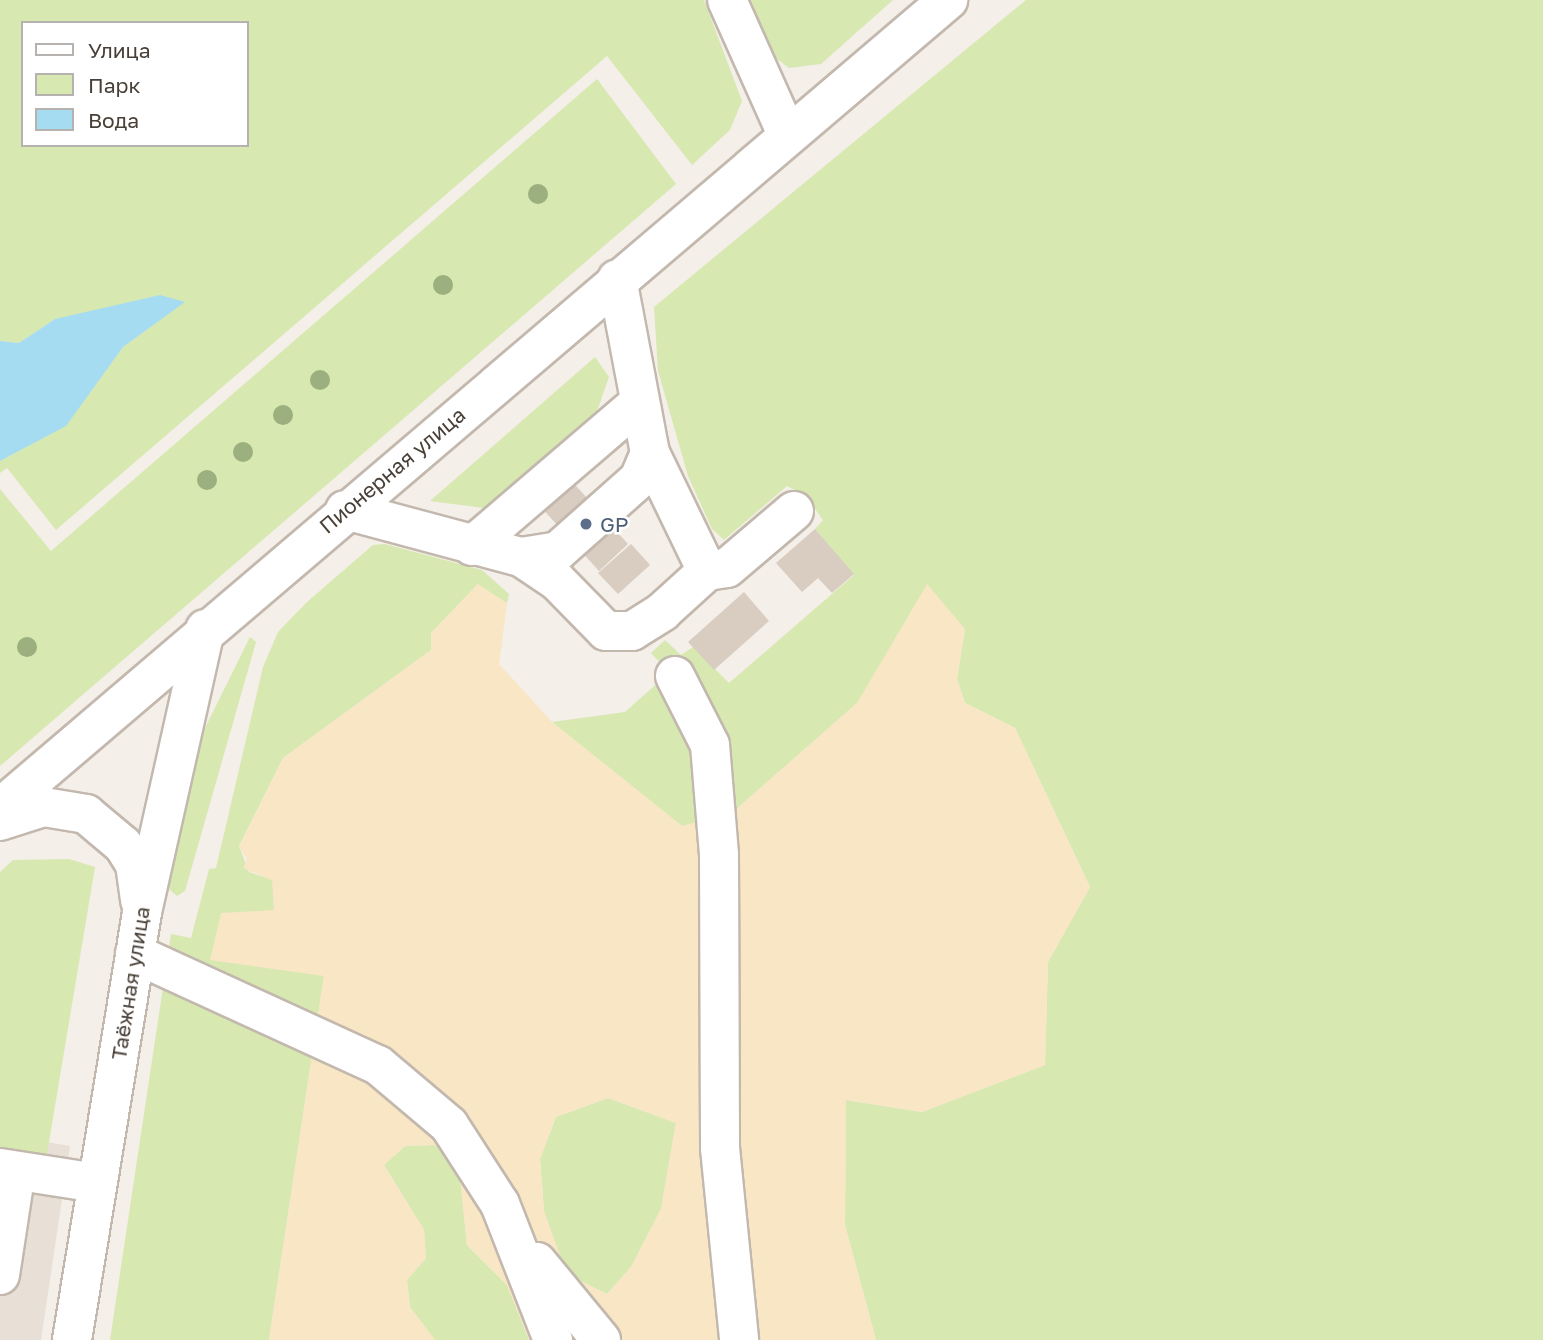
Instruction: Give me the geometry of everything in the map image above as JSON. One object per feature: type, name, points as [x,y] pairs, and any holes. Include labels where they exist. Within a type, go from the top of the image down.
[{"type":"street","points":[[727,0],[787,134]]},
{"type":"street","points":[[902,40],[948,0]]},
{"type":"street","points":[[902,40],[962,0]]},
{"type":"street","name":"Пионерная улица","points":[[0,808],[205,629],[787,134],[902,40]]},
{"type":"street","points":[[617,279],[650,453],[707,571]]},
{"type":"street","points":[[472,546],[639,403]]},
{"type":"street","points":[[345,510],[472,546],[522,557],[558,551],[639,479],[650,453]]},
{"type":"street","points":[[522,557],[557,581],[606,631],[632,631],[707,571],[727,568],[794,511]]},
{"type":"street","name":"Таёжная улица","points":[[72,1340],[142,912],[205,629]]},
{"type":"street","points":[[675,676],[710,745],[719,868],[720,1148],[739,1340]]},
{"type":"street","points":[[0,821],[44,807],[67,808],[104,825],[135,864],[142,912]]},
{"type":"street","points":[[135,954],[378,1065],[449,1125],[554,1290],[601,1340]]},
{"type":"street","points":[[0,1275],[8,1169],[97,1183]]},
{"type":"street","points":[[500,1204],[553,1340]]},
{"type":"shaded area","points":[[0,1134],[70,1146],[41,1340],[0,1340]]},
{"type":"green space","points":[[0,0],[704,0],[742,101],[730,130],[692,165],[607,56],[56,530],[7,468],[0,473],[0,461],[65,426],[123,347],[184,302],[55,319],[19,343],[0,341]]},
{"type":"green space","points":[[751,0],[893,0],[821,64],[789,68],[772,55]]},
{"type":"green space","points":[[1026,0],[1543,0],[1543,1340],[876,1340],[845,1225],[846,1100],[922,1112],[1045,1065],[1048,962],[1090,887],[1015,728],[965,703],[957,679],[965,629],[894,646],[857,703],[732,813],[682,826],[552,722],[625,712],[661,680],[666,669],[651,653],[665,640],[681,655],[693,647],[729,683],[854,575],[815,529],[823,520],[805,495],[787,486],[724,540],[712,529],[688,476],[658,371],[654,307]]},
{"type":"green space","points":[[597,79],[676,184],[0,766],[0,489],[51,551]]},
{"type":"green space","points":[[595,357],[609,377],[595,417],[484,508],[430,501]]},
{"type":"green space","points":[[385,544],[482,570],[509,594],[507,603],[496,601],[478,584],[431,633],[431,650],[283,758],[239,846],[249,872],[273,880],[274,910],[243,916],[324,976],[269,1340],[110,1340],[171,934],[191,938],[209,869],[216,868],[263,667],[278,632],[307,602],[373,545]]},
{"type":"green space","points":[[250,637],[256,642],[185,891],[177,896],[169,889],[186,781],[204,730]]},
{"type":"green space","points":[[69,859],[95,867],[44,1172],[0,1166],[0,872],[13,860]]},
{"type":"green space","points":[[608,1098],[676,1123],[661,1209],[631,1267],[607,1294],[566,1274],[544,1211],[540,1159],[556,1117]]},
{"type":"green space","points":[[434,1145],[458,1158],[467,1245],[507,1285],[529,1340],[435,1340],[410,1307],[407,1280],[426,1258],[424,1230],[384,1165],[405,1146]]},
{"type":"sand","points":[[478,584],[507,603],[499,664],[552,722],[682,826],[732,813],[857,703],[927,584],[965,629],[957,679],[965,703],[1015,728],[1090,887],[1048,962],[1045,1065],[922,1112],[846,1100],[845,1225],[876,1340],[529,1340],[507,1285],[467,1245],[458,1158],[434,1145],[405,1146],[384,1165],[424,1230],[426,1258],[407,1280],[410,1307],[435,1340],[269,1340],[324,976],[210,960],[221,913],[274,910],[272,880],[243,868],[247,859],[239,847],[283,758],[431,650],[431,633]],"holes":[[[608,1098],[676,1123],[661,1209],[631,1267],[607,1294],[567,1274],[544,1211],[540,1159],[556,1117]]]},
{"type":"water","points":[[160,295],[185,302],[123,347],[66,426],[0,461],[0,341],[19,343],[55,319]]},
{"type":"building","points":[[569,478],[628,544],[599,571],[539,505]]},
{"type":"building","points":[[815,529],[854,574],[832,593],[818,578],[802,592],[776,563]]},
{"type":"building","points":[[631,544],[650,565],[618,594],[598,573]]},
{"type":"building","points":[[744,592],[769,621],[714,670],[688,642]]},
{"type":"place","name":"GP","points":[[586,524]]}]
